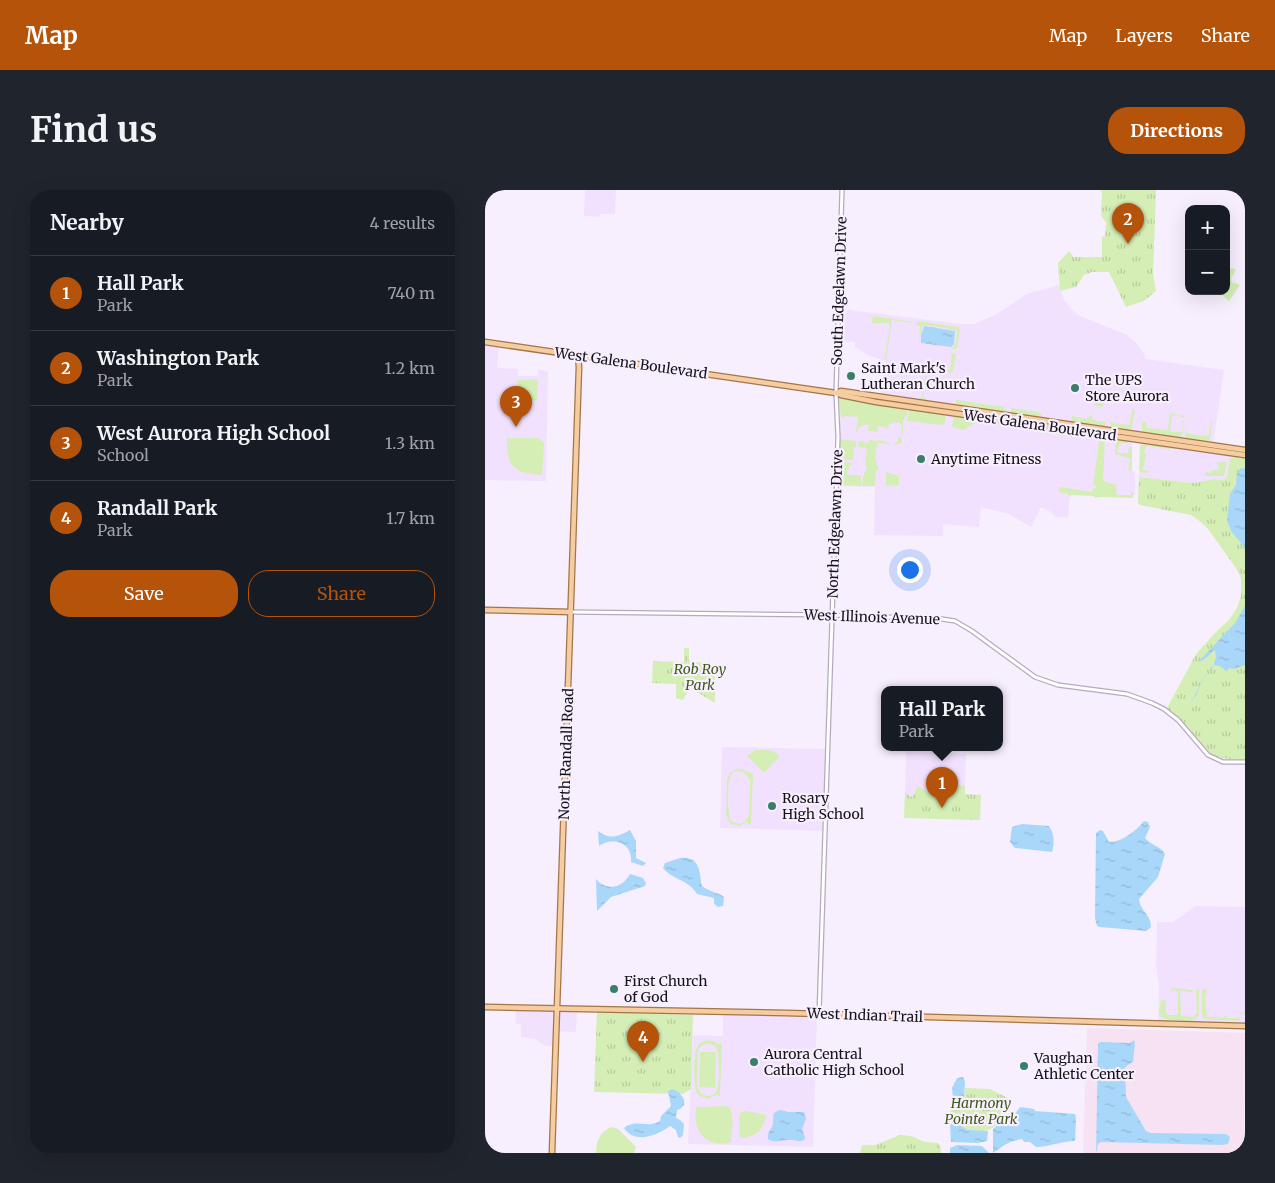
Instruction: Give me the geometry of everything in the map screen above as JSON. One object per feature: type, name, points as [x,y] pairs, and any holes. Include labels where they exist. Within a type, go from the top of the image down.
[{"type":"main road","name":"West Galena Boulevard","points":[[485,342],[836,393],[875,402],[1245,455]]},
{"type":"main road","name":"North Randall Road","points":[[552,1153],[578,356]]},
{"type":"main road","name":"West Galena Boulevard","points":[[836,393],[841,392],[1245,450]]},
{"type":"main road","points":[[875,402],[882,401],[884,398]]},
{"type":"main road","points":[[985,417],[1004,418],[1007,416]]},
{"type":"main road","points":[[1217,451],[1233,448]]},
{"type":"main road","name":"West Illinois Avenue","points":[[485,610],[571,612]]},
{"type":"main road","name":"West Indian Trail","points":[[485,1007],[1245,1026]]},
{"type":"street","name":"South Edgelawn Drive","points":[[836,393],[842,190]]},
{"type":"street","name":"North Edgelawn Drive","points":[[819,1014],[838,437],[836,393]]},
{"type":"street","name":"West Illinois Avenue","points":[[571,612],[832,615],[955,621],[972,631],[1035,677],[1058,685],[1117,692],[1146,700],[1176,718],[1208,756],[1223,762],[1245,762]]},
{"type":"shaded area","points":[[585,190],[616,190],[615,214],[600,214],[600,217],[584,216]]},
{"type":"shaded area","points":[[1059,285],[1063,298],[1072,310],[1080,316],[1127,335],[1137,344],[1146,359],[1224,370],[1213,445],[880,396],[886,361],[869,356],[855,347],[855,342],[840,341],[842,309],[960,324],[974,324],[995,315],[1027,294]]},
{"type":"shaded area","points":[[485,345],[499,347],[497,368],[518,369],[518,376],[538,376],[538,369],[548,372],[546,481],[485,480]]},
{"type":"shaded area","points":[[838,396],[1132,440],[1132,468],[1135,474],[1135,495],[1070,495],[1068,518],[1056,517],[1041,507],[1031,527],[1009,514],[981,507],[979,527],[943,524],[943,536],[874,535],[875,487],[838,486],[840,417]]},
{"type":"shaded area","points":[[1140,441],[1234,455],[1231,458],[1227,477],[1222,480],[1213,479],[1194,483],[1139,477]]},
{"type":"shaded area","name":"Rosary High School","points":[[722,747],[825,749],[823,831],[720,828]]},
{"type":"shaded area","points":[[906,751],[940,751],[940,753],[966,754],[965,786],[949,786],[939,798],[918,786],[912,797],[905,793]]},
{"type":"shaded area","points":[[1195,906],[1245,907],[1245,1023],[1158,1020],[1157,922],[1173,922]]},
{"type":"shaded area","points":[[515,1010],[554,1011],[554,1046],[545,1046],[536,1039],[521,1037],[521,1024],[516,1024]]},
{"type":"shaded area","points":[[558,1011],[577,1012],[576,1032],[557,1031]]},
{"type":"shaded area","name":"Aurora Central Catholic High School","points":[[723,1015],[817,1016],[813,1147],[688,1144],[693,1035],[723,1036]]},
{"type":"shaded area","points":[[1087,1028],[1245,1033],[1244,1153],[1083,1153]]},
{"type":"green space","points":[[1100,190],[1156,190],[1153,275],[1156,291],[1144,301],[1126,307],[1109,272],[1092,272],[1084,275],[1076,287],[1060,291],[1058,263],[1069,251],[1074,257],[1102,257],[1102,237],[1105,236],[1106,222],[1101,216],[1102,191]]},
{"type":"green space","points":[[1230,269],[1236,270],[1231,278],[1232,282],[1240,285],[1229,301],[1222,295],[1230,295]]},
{"type":"green space","points":[[874,316],[912,322],[892,320],[886,360],[883,359],[885,357],[890,326],[888,323],[873,323],[872,325],[872,318]]},
{"type":"green space","points":[[918,321],[958,327],[960,330],[957,349],[951,349],[956,341],[956,330],[926,325],[922,326],[919,345],[920,326],[916,325]]},
{"type":"green space","points":[[949,353],[956,355],[953,372],[949,374],[947,371],[928,369],[923,397],[926,398],[925,401],[920,400],[927,367],[950,370],[952,354]]},
{"type":"green space","points":[[536,379],[538,381],[537,401],[522,395],[518,389],[517,380]]},
{"type":"green space","points":[[840,397],[905,408],[908,413],[903,420],[903,433],[901,434],[902,426],[900,423],[892,422],[892,424],[889,424],[888,429],[878,426],[877,432],[868,431],[869,425],[865,425],[856,432],[858,417],[841,417]]},
{"type":"green space","points":[[956,400],[1005,407],[1006,412],[955,406]]},
{"type":"green space","points":[[1094,403],[1104,403],[1103,407],[1094,405],[1092,418],[1093,420],[1106,422],[1105,428],[1071,422],[1072,416],[1086,419],[1092,415]]},
{"type":"green space","points":[[908,408],[943,413],[945,423],[940,425],[907,421]]},
{"type":"green space","points":[[1011,408],[1039,412],[1042,415],[1040,418],[1011,414]]},
{"type":"green space","points":[[1133,408],[1135,410],[1131,431],[1111,428],[1110,421],[1111,420],[1111,423],[1129,425]]},
{"type":"green space","points":[[1170,413],[1185,416],[1183,418],[1178,415],[1172,416],[1170,430],[1172,432],[1182,432],[1182,420],[1184,421],[1182,436],[1180,439],[1144,434],[1142,432],[1143,421],[1146,422],[1147,428],[1168,430]]},
{"type":"green space","points":[[954,415],[1013,424],[1014,426],[977,422],[964,430],[952,427]]},
{"type":"green space","points":[[1188,416],[1191,416],[1188,417],[1186,431],[1188,434],[1207,436],[1211,420],[1209,419],[1212,420],[1210,439],[1207,443],[1186,439],[1185,435]]},
{"type":"green space","points":[[1019,424],[1061,430],[1063,437],[1054,433],[1050,436],[1041,432],[1039,434],[1038,432],[1020,429],[1017,427]]},
{"type":"green space","points":[[1091,435],[1105,438],[1103,481],[1116,485],[1117,495],[1131,495],[1131,492],[1133,492],[1133,498],[1095,498],[1094,496],[1071,495],[1070,497],[1068,494],[1058,492],[1060,487],[1092,492],[1093,488],[1096,488],[1093,485],[1099,442],[1091,437]]},
{"type":"green space","points":[[898,437],[902,438],[901,443],[894,445],[898,441]]},
{"type":"green space","points":[[1106,437],[1129,441],[1128,443],[1120,443],[1117,451],[1119,453],[1128,453],[1129,447],[1132,447],[1132,468],[1130,471],[1127,470],[1130,458],[1115,454],[1116,442],[1107,440]]},
{"type":"green space","points":[[507,438],[539,438],[544,443],[542,475],[518,470],[514,467],[508,456]]},
{"type":"green space","points":[[840,439],[856,441],[853,460],[840,460]]},
{"type":"green space","points":[[869,439],[877,442],[881,440],[893,445],[878,443],[875,456],[879,469],[876,470],[875,486],[862,486],[867,468],[865,465],[867,448],[858,447],[859,441],[868,443]]},
{"type":"green space","points":[[1142,443],[1141,446],[1144,444],[1172,448],[1169,450],[1163,448],[1163,450],[1162,448],[1148,446],[1145,448],[1144,453],[1146,454],[1143,470],[1149,471],[1148,473],[1139,470],[1140,446]]},
{"type":"green space","points":[[1235,455],[1245,458],[1245,760],[1223,758],[1210,753],[1185,724],[1167,708],[1196,654],[1229,620],[1237,608],[1241,596],[1241,579],[1238,571],[1208,529],[1191,515],[1140,505],[1138,503],[1139,477],[1194,483],[1213,479],[1222,480],[1227,477],[1230,459]]},
{"type":"green space","points":[[1222,461],[1227,462],[1224,476],[1205,476],[1205,472],[1211,473],[1212,470],[1219,470],[1216,462],[1221,463]]},
{"type":"green space","points":[[840,462],[852,463],[852,465],[849,465],[847,475],[861,475],[861,486],[840,485]]},
{"type":"green space","points":[[886,472],[899,476],[899,485],[886,486]]},
{"type":"green space","name":"Rob Roy Park","points":[[684,648],[689,648],[689,662],[710,663],[715,674],[715,703],[690,688],[683,700],[676,698],[676,684],[652,683],[653,661],[684,662]]},
{"type":"green space","points":[[755,750],[771,750],[780,756],[763,772],[747,756]]},
{"type":"green space","points":[[739,769],[753,773],[751,824],[748,824],[748,822],[739,826],[730,823],[726,815],[727,779],[731,772]],"holes":[[[738,771],[745,773],[750,780],[749,815],[745,822],[739,824],[731,821],[728,791],[731,775]]]},
{"type":"green space","points":[[918,786],[939,798],[949,786],[965,786],[965,794],[981,795],[980,820],[904,818],[905,793],[912,797]]},
{"type":"green space","points":[[1172,988],[1193,990],[1192,992],[1180,991],[1181,1016],[1194,1017],[1197,1014],[1196,990],[1199,989],[1199,1014],[1196,1019],[1192,1021],[1169,1020],[1161,1017],[1159,1012],[1161,1000],[1168,1001],[1166,1001],[1166,1012],[1168,1015],[1176,1015],[1178,1013],[1178,993],[1175,990],[1171,992]]},
{"type":"green space","points":[[1204,989],[1207,990],[1205,999],[1207,1017],[1216,1016],[1223,1018],[1227,1016],[1227,1018],[1239,1018],[1241,1012],[1245,1014],[1241,1014],[1240,1020],[1236,1021],[1204,1019],[1202,1015],[1202,991]]},
{"type":"green space","points":[[597,1012],[693,1015],[691,1089],[683,1094],[594,1092]]},
{"type":"green space","points":[[706,1040],[722,1044],[720,1096],[717,1095],[707,1099],[698,1095],[694,1079],[697,1047]],"holes":[[[707,1043],[715,1046],[719,1060],[718,1086],[714,1094],[707,1096],[700,1093],[697,1085],[698,1050]]]},
{"type":"green space","points":[[700,1052],[716,1052],[715,1088],[699,1087]]},
{"type":"green space","name":"Harmony Pointe Park","points":[[965,1088],[990,1089],[1010,1099],[1010,1111],[1001,1113],[997,1124],[989,1130],[978,1131],[963,1127],[950,1119],[950,1101],[964,1101]]},
{"type":"green space","points":[[696,1107],[730,1107],[732,1115],[731,1142],[714,1143],[703,1136],[696,1124]]},
{"type":"green space","points":[[746,1111],[766,1115],[765,1120],[761,1129],[754,1135],[740,1138],[739,1115],[741,1112]]},
{"type":"green space","points":[[612,1127],[618,1129],[636,1147],[634,1153],[596,1153],[600,1137],[604,1131]]},
{"type":"green space","points":[[900,1135],[911,1136],[925,1142],[938,1143],[941,1153],[860,1153],[862,1145],[875,1145]]},
{"type":"water","points":[[924,326],[955,331],[954,344],[951,347],[921,343]]},
{"type":"water","points":[[1245,468],[1245,548],[1231,531],[1227,520],[1230,494],[1236,485],[1237,472]]},
{"type":"water","points":[[1245,606],[1245,665],[1234,669],[1230,668],[1226,671],[1220,666],[1214,665],[1201,682],[1197,694],[1190,704],[1200,683],[1214,664],[1215,650],[1202,661],[1199,661],[1235,623]]},
{"type":"water","points":[[1144,821],[1148,822],[1150,827],[1145,838],[1165,854],[1158,877],[1139,899],[1141,907],[1151,923],[1151,927],[1146,931],[1097,926],[1095,918],[1096,833],[1100,830],[1103,831],[1109,842],[1114,842],[1128,835]]},
{"type":"water","points":[[1022,824],[1049,826],[1053,838],[1052,852],[1015,848],[1010,842],[1012,827]]},
{"type":"water","points":[[630,830],[636,841],[636,858],[646,863],[643,866],[631,862],[629,850],[621,843],[610,842],[599,846],[598,831],[606,836],[614,836]]},
{"type":"water","points":[[680,858],[687,858],[695,862],[698,866],[702,886],[724,897],[723,906],[718,907],[714,904],[714,898],[697,894],[689,885],[663,868],[665,863]]},
{"type":"water","points":[[630,874],[643,878],[646,883],[645,886],[611,897],[597,911],[596,879],[604,885],[614,887],[623,883]]},
{"type":"water","points":[[1134,1040],[1133,1062],[1125,1067],[1126,1097],[1146,1131],[1151,1133],[1226,1134],[1230,1137],[1228,1144],[1101,1142],[1098,1144],[1096,1153],[1098,1044],[1100,1042],[1130,1043]]},
{"type":"water","points":[[963,1077],[965,1082],[964,1099],[957,1101],[953,1098],[952,1088],[957,1078]]},
{"type":"water","points":[[672,1089],[681,1095],[684,1102],[684,1105],[677,1110],[676,1118],[684,1124],[683,1135],[680,1138],[676,1130],[670,1126],[647,1137],[634,1136],[624,1128],[633,1124],[651,1124],[660,1121],[661,1116],[671,1106],[668,1091]]},
{"type":"water","points":[[1020,1107],[1034,1109],[1035,1111],[1075,1114],[1075,1141],[1036,1147],[1030,1142],[1024,1142],[1022,1139],[1010,1142],[993,1153],[993,1129],[1000,1123],[1002,1117],[1013,1115]]},
{"type":"water","points":[[780,1110],[804,1112],[806,1119],[802,1129],[805,1137],[804,1140],[775,1142],[768,1139],[774,1114]]},
{"type":"water","points":[[956,1123],[968,1130],[988,1131],[987,1141],[978,1143],[951,1142],[950,1124]]},
{"type":"water","points":[[957,1145],[982,1146],[989,1153],[950,1153],[950,1148]]},
{"type":"place","name":"Washington Park","points":[[1128,244]]},
{"type":"place","name":"Saint Mark's Lutheran Church","points":[[851,376]]},
{"type":"place","name":"The UPS Store Aurora","points":[[1075,388]]},
{"type":"place","name":"West Aurora High School","points":[[516,427]]},
{"type":"place","name":"Anytime Fitness","points":[[921,459]]},
{"type":"place","name":"Rosary High School","points":[[772,806]]},
{"type":"place","name":"Hall Park","points":[[942,808]]},
{"type":"place","name":"First Church of God","points":[[614,989]]},
{"type":"place","name":"Randall Park","points":[[643,1062]]},
{"type":"place","name":"Aurora Central Catholic High School","points":[[754,1062]]},
{"type":"place","name":"Vaughan Athletic Center","points":[[1024,1066]]}]
